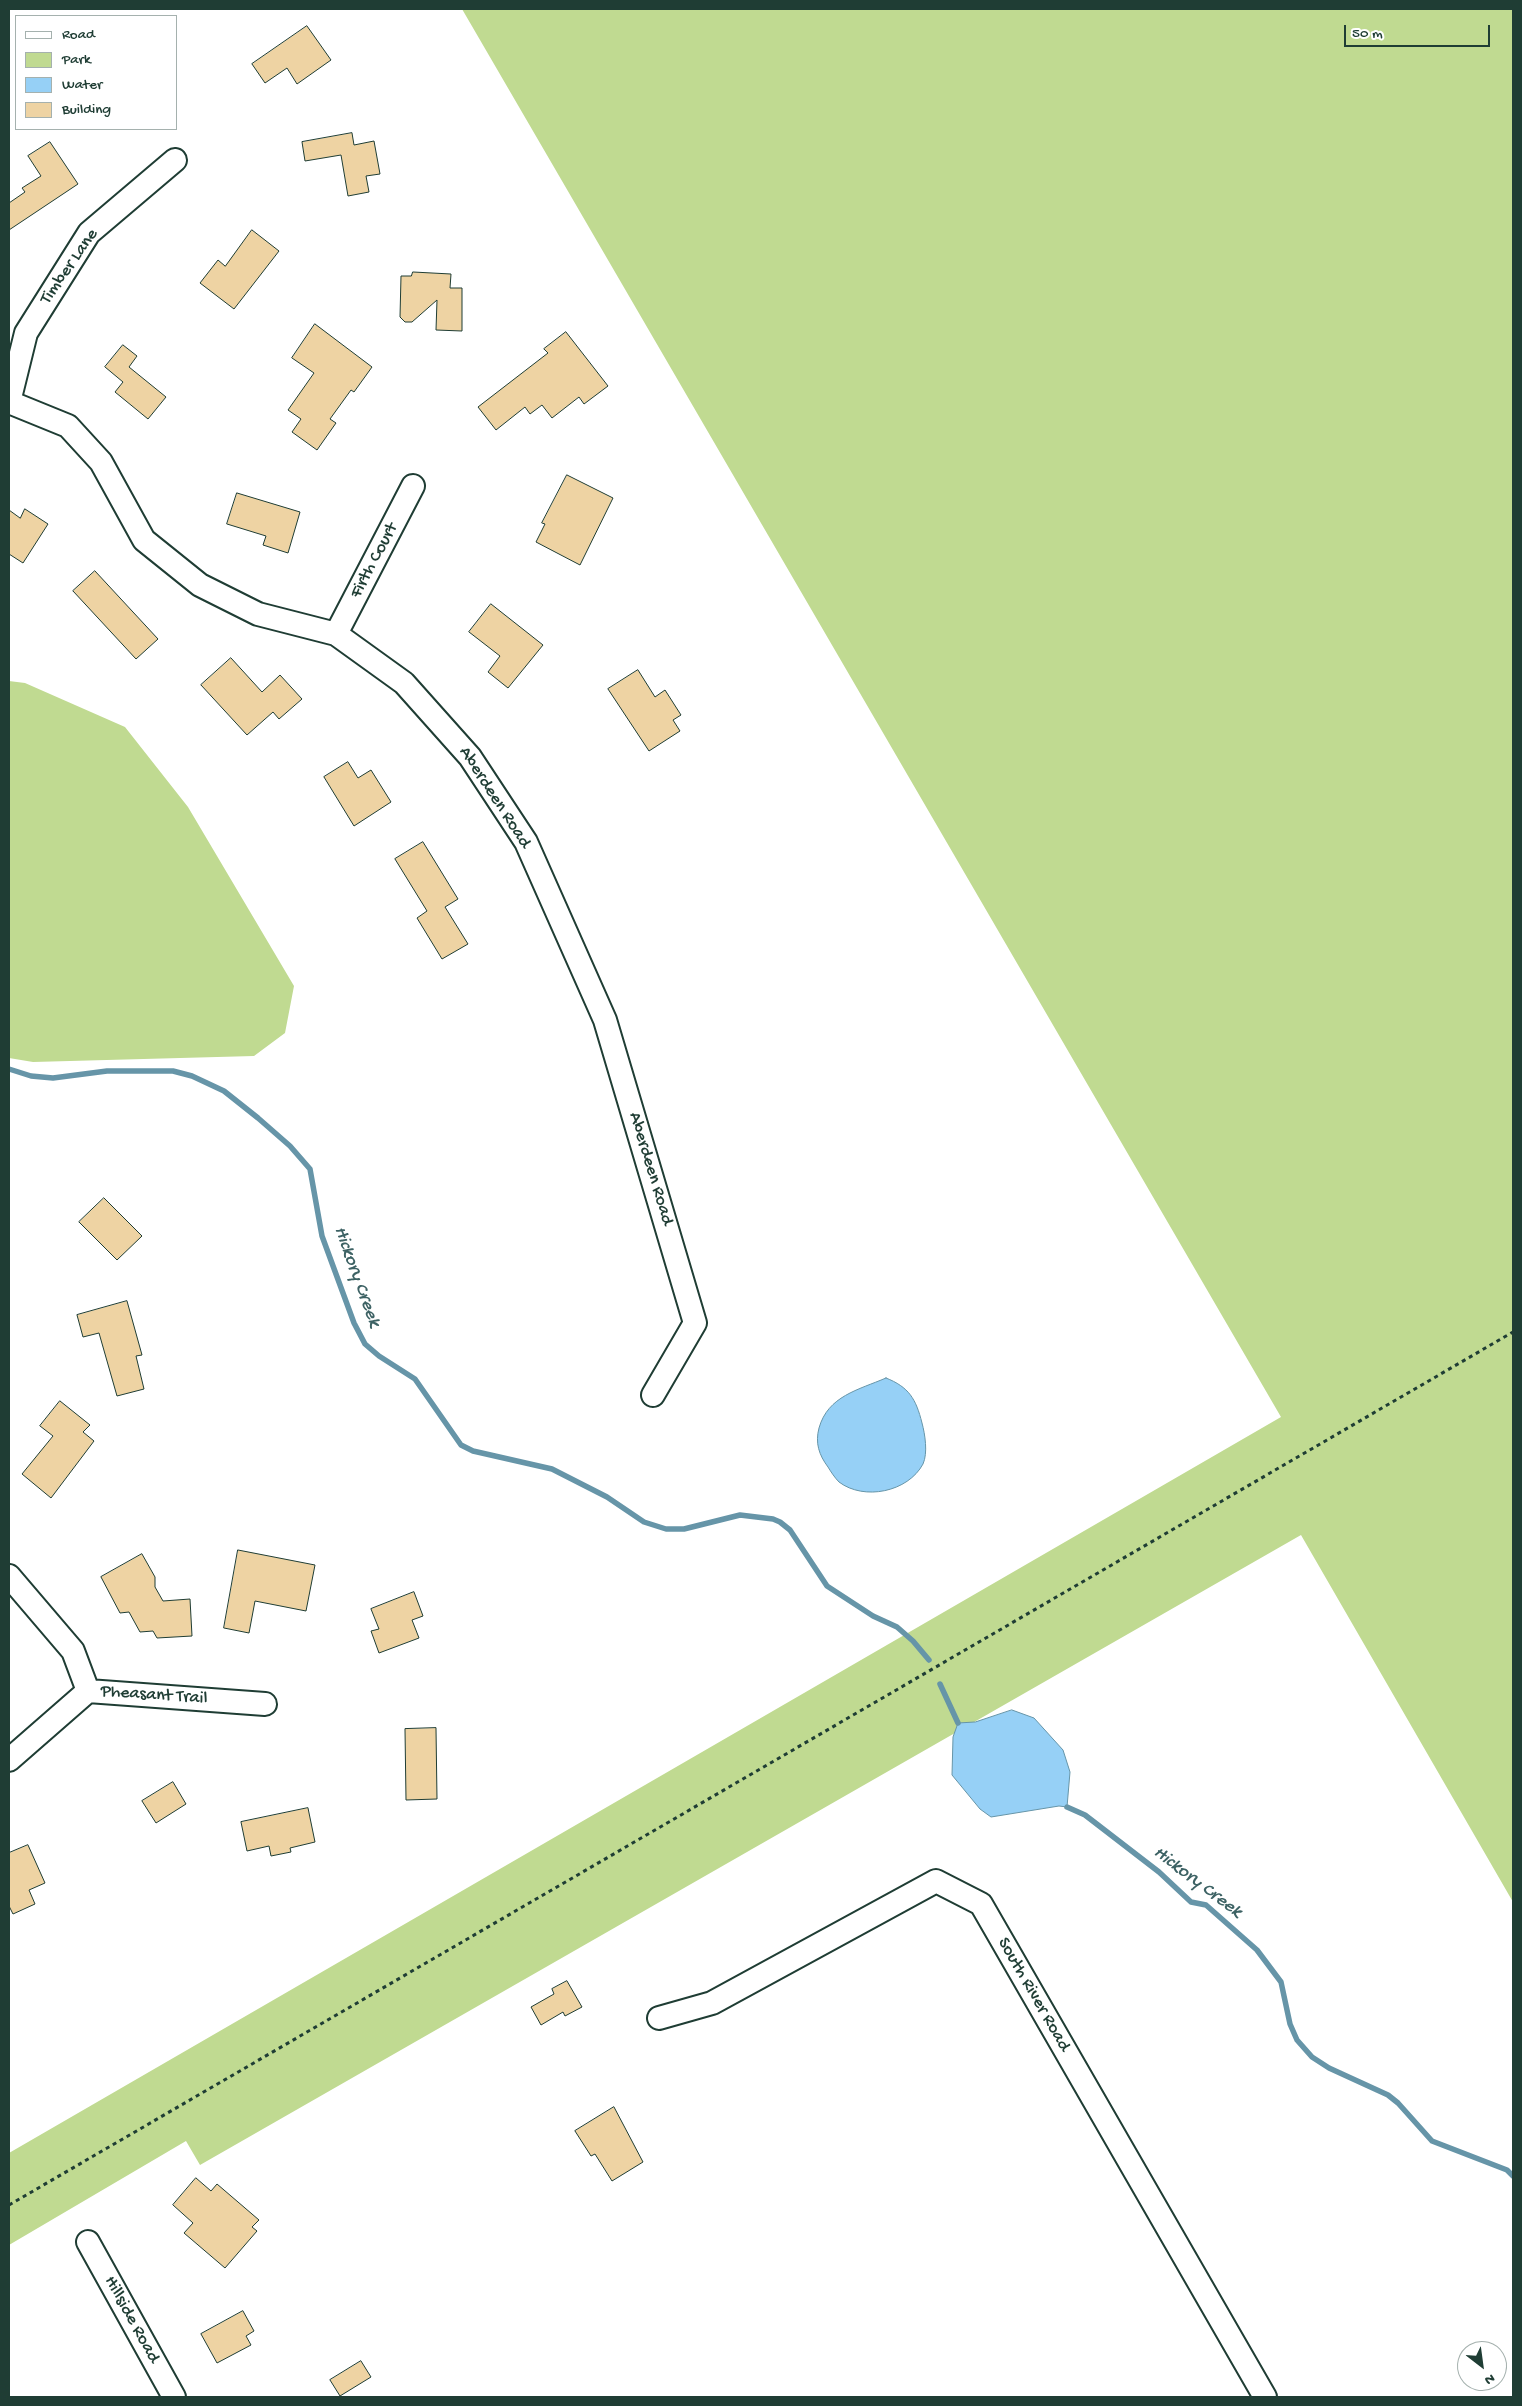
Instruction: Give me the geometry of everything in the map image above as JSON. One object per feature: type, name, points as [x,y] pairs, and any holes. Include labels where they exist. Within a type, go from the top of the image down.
[{"type":"street","name":"Timber Lane","points":[[9,402],[26,333],[89,233],[175,160]]},
{"type":"street","name":"Aberdeen Road","points":[[9,402],[68,426],[101,462],[144,540],[200,585],[258,614],[336,634],[404,683],[470,756],[526,842],[605,1020],[695,1323],[653,1394]]},
{"type":"street","name":"Firth Court","points":[[336,634],[413,486]]},
{"type":"street","points":[[9,1576],[73,1651],[88,1691]]},
{"type":"street","name":"Pheasant Trail","points":[[9,1760],[88,1691],[266,1704]]},
{"type":"street","name":"South River Road","points":[[659,2018],[712,2003],[936,1881],[981,1904],[1265,2397]]},
{"type":"street","name":"Hillside Road","points":[[88,2242],[174,2397]]},
{"type":"path","points":[[9,2205],[1513,1332]]},
{"type":"green space","points":[[462,9],[1513,9],[1513,1902],[1301,1535],[200,2165],[186,2141],[9,2245],[9,2153],[1281,1417]]},
{"type":"green space","points":[[9,681],[25,683],[125,727],[188,807],[294,986],[285,1033],[254,1056],[33,1062],[9,1058]]},
{"type":"water","points":[[886,1378],[906,1390],[917,1407],[924,1432],[925,1460],[916,1474],[896,1487],[885,1491],[873,1492],[849,1488],[839,1482],[833,1475],[820,1453],[818,1444],[819,1428],[829,1408],[845,1395]]},
{"type":"water","points":[[1012,1710],[1034,1718],[1063,1750],[1070,1772],[1067,1807],[1059,1806],[991,1817],[980,1809],[952,1775],[953,1737],[958,1723],[975,1722]]},
{"type":"building","points":[[307,26],[331,60],[297,84],[287,68],[265,83],[252,64]]},
{"type":"building","points":[[352,133],[354,145],[374,141],[380,174],[366,176],[369,192],[348,196],[341,155],[305,161],[302,142]]},
{"type":"building","points":[[50,142],[78,184],[9,230],[9,203],[25,192],[22,188],[41,176],[28,156]]},
{"type":"building","points":[[252,230],[279,251],[234,309],[200,283],[218,260],[225,266]]},
{"type":"building","points":[[413,272],[451,274],[450,288],[462,288],[462,331],[436,330],[437,300],[412,322],[405,322],[400,317],[401,276],[411,276]]},
{"type":"building","points":[[315,324],[372,367],[354,392],[351,390],[330,419],[336,423],[317,450],[292,432],[301,419],[288,410],[314,373],[292,358]]},
{"type":"building","points":[[566,332],[608,386],[584,404],[579,397],[552,418],[542,405],[530,414],[525,407],[496,430],[478,407],[548,353],[544,349]]},
{"type":"building","points":[[123,345],[137,356],[129,367],[166,397],[148,419],[115,392],[123,382],[105,367]]},
{"type":"building","points":[[567,475],[613,498],[580,565],[536,542],[545,524],[542,523]]},
{"type":"building","points":[[237,493],[300,512],[288,553],[263,545],[266,536],[227,524]]},
{"type":"building","points":[[25,509],[48,524],[23,563],[9,554],[9,510],[20,518]]},
{"type":"building","points":[[95,571],[158,639],[136,659],[73,591]]},
{"type":"building","points":[[491,604],[543,645],[508,688],[488,672],[500,656],[469,632]]},
{"type":"building","points":[[231,658],[262,692],[280,675],[302,699],[279,719],[273,712],[247,735],[201,685]]},
{"type":"building","points":[[638,670],[655,697],[665,690],[681,715],[673,720],[680,731],[649,751],[608,689]]},
{"type":"building","points":[[348,762],[358,778],[371,770],[391,802],[354,826],[324,777]]},
{"type":"building","points":[[423,842],[458,899],[445,907],[468,944],[442,959],[417,918],[427,911],[395,859]]},
{"type":"building","points":[[104,1198],[142,1236],[117,1260],[79,1222]]},
{"type":"building","points":[[127,1301],[142,1355],[136,1356],[144,1389],[117,1396],[99,1333],[83,1337],[77,1315]]},
{"type":"building","points":[[60,1401],[90,1425],[83,1432],[94,1441],[51,1498],[22,1474],[53,1436],[40,1426]]},
{"type":"building","points":[[238,1550],[315,1565],[306,1611],[255,1601],[249,1633],[224,1628]]},
{"type":"building","points":[[142,1554],[155,1577],[155,1587],[163,1601],[190,1599],[192,1636],[157,1638],[153,1631],[140,1632],[129,1612],[120,1613],[101,1577]]},
{"type":"building","points":[[414,1592],[423,1616],[412,1620],[419,1638],[379,1653],[371,1631],[379,1629],[371,1609]]},
{"type":"building","points":[[436,1728],[437,1799],[406,1800],[405,1729]]},
{"type":"building","points":[[173,1782],[186,1804],[156,1823],[142,1801]]},
{"type":"building","points":[[308,1808],[315,1842],[290,1848],[291,1852],[271,1856],[269,1846],[247,1851],[241,1822]]},
{"type":"building","points":[[28,1845],[45,1883],[29,1890],[35,1904],[13,1914],[9,1906],[9,1853]]},
{"type":"building","points":[[567,1981],[582,2007],[565,2016],[563,2012],[541,2025],[531,2007],[554,1994],[552,1989]]},
{"type":"building","points":[[614,2107],[643,2162],[612,2181],[595,2154],[591,2156],[575,2131]]},
{"type":"building","points":[[196,2178],[211,2191],[217,2184],[259,2220],[252,2227],[257,2231],[225,2268],[184,2233],[193,2223],[173,2205]]},
{"type":"building","points":[[243,2311],[254,2331],[246,2336],[251,2345],[217,2363],[201,2334]]},
{"type":"building","points":[[361,2361],[371,2377],[340,2396],[330,2380]]},
{"type":"waterway","name":"Hickory Creek","points":[[9,1069],[31,1076],[53,1078],[107,1071],[173,1071],[192,1076],[224,1091],[290,1146],[310,1169],[322,1236],[354,1323],[365,1344],[379,1356],[415,1379],[461,1445],[473,1451],[552,1469],[607,1497],[644,1522],[666,1529],[684,1529],[740,1515],[773,1519],[780,1522],[790,1530],[827,1586],[873,1616],[897,1627],[913,1641],[929,1660]]},
{"type":"waterway","name":"Hickory Creek","points":[[940,1684],[958,1723]]},
{"type":"waterway","name":"Hickory Creek","points":[[1067,1807],[1085,1815],[1159,1872],[1191,1902],[1206,1905],[1257,1950],[1281,1982],[1290,2024],[1297,2040],[1312,2057],[1329,2068],[1388,2095],[1398,2103],[1432,2141],[1507,2170],[1513,2176]]}]
